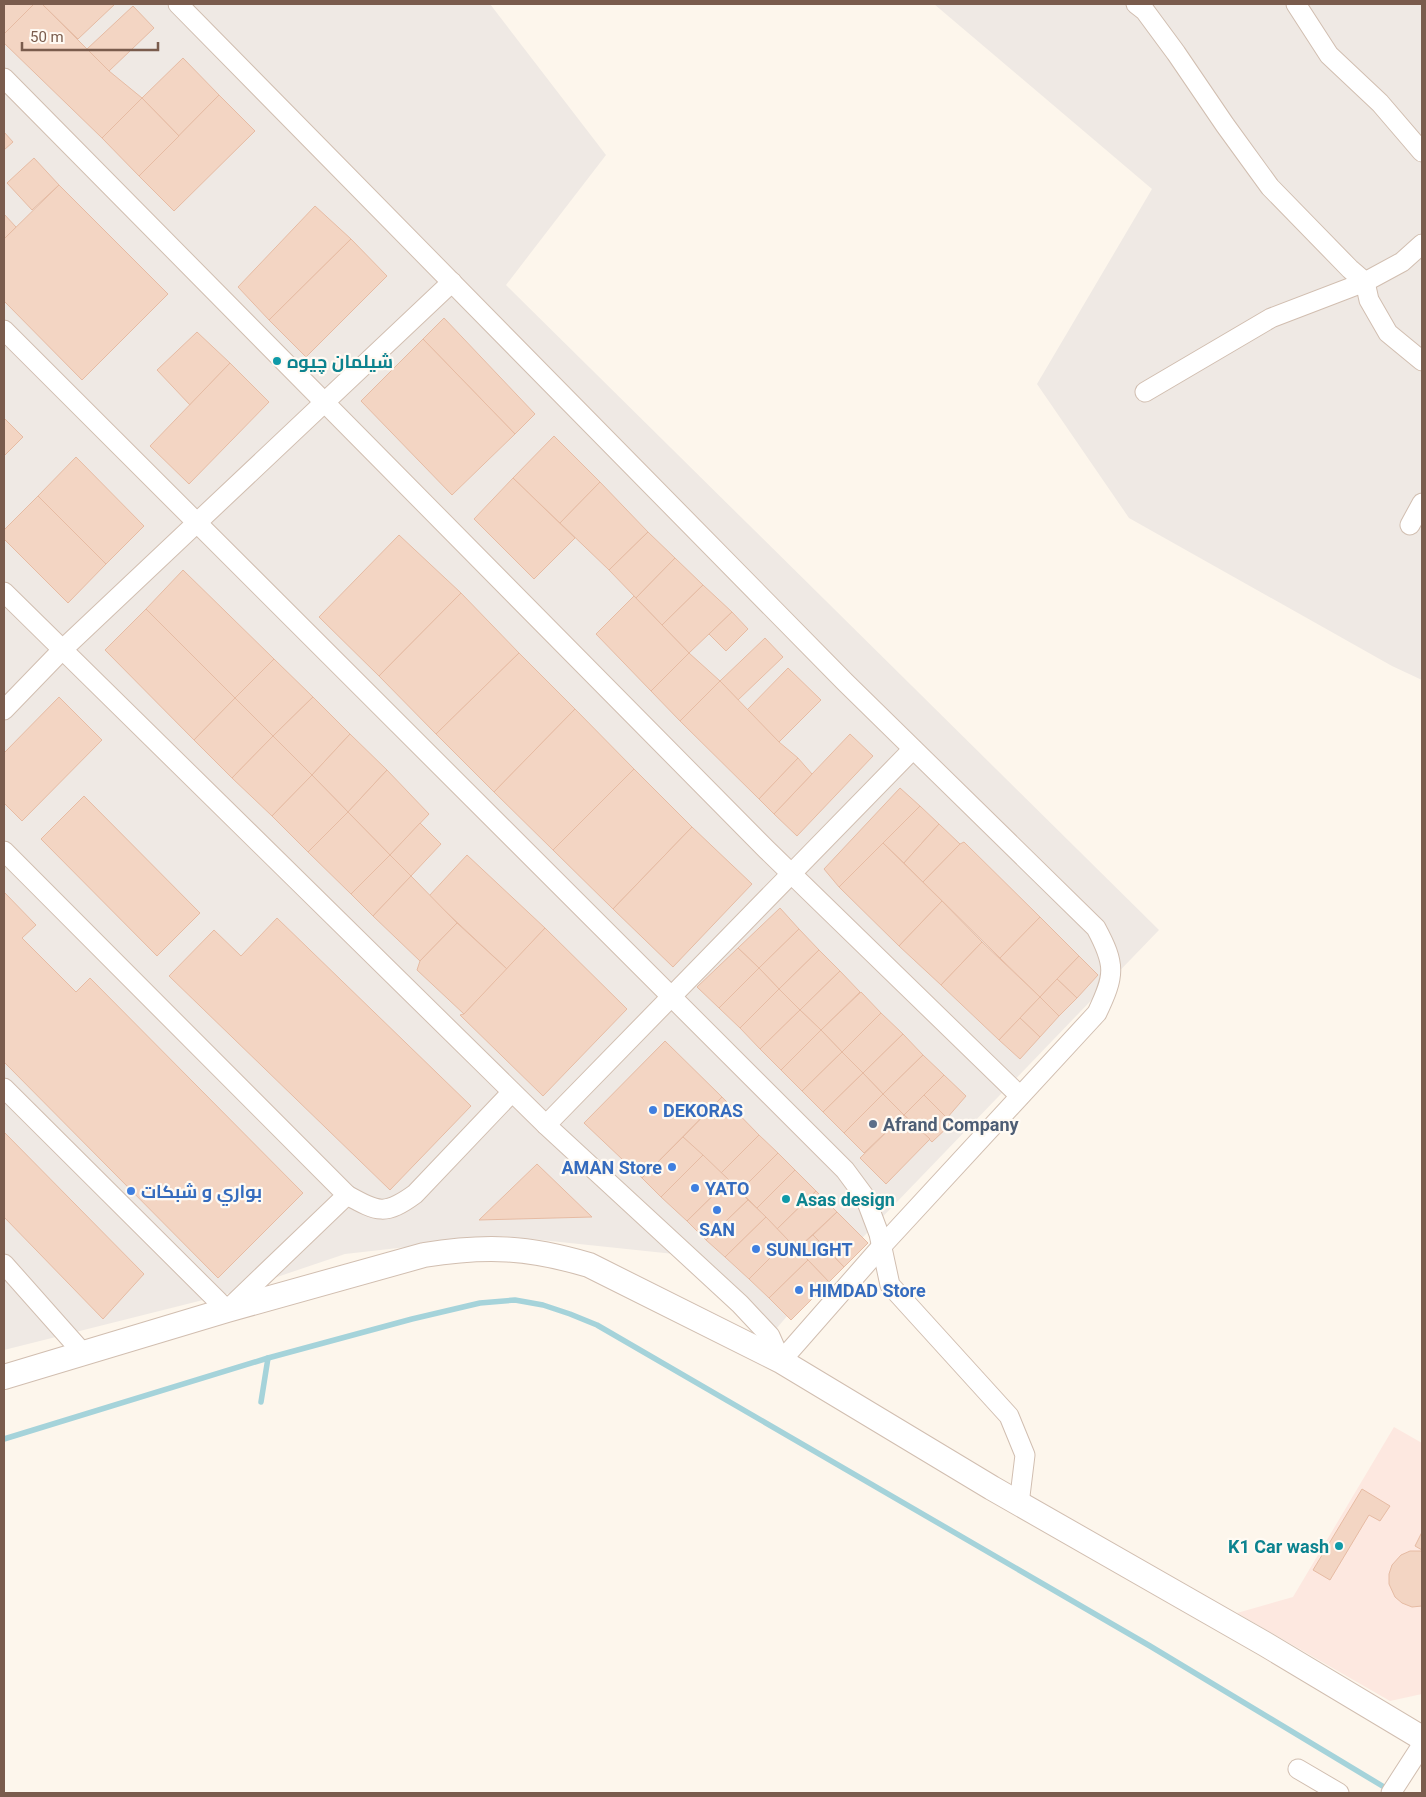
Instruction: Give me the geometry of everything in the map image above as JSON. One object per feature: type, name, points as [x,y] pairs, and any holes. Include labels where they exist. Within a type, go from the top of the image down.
[{"type":"street","points":[[178,4],[913,749],[1096,928],[1106,947],[1112,963],[1108,990],[1097,1013],[882,1246],[781,1360]]},
{"type":"street","points":[[1136,4],[1145,11],[1171,46],[1270,187],[1365,282],[1369,300],[1388,333],[1422,361]]},
{"type":"street","points":[[1296,4],[1329,55],[1380,103],[1422,152]]},
{"type":"street","points":[[4,78],[792,874],[1020,1096]]},
{"type":"street","points":[[1145,392],[1271,318],[1365,282],[1402,262],[1422,244]]},
{"type":"street","points":[[4,710],[62,650],[452,282]]},
{"type":"street","points":[[4,330],[845,1170],[865,1197],[879,1234],[890,1285],[1008,1416],[1025,1455],[1019,1504]]},
{"type":"street","points":[[1410,525],[1422,503]]},
{"type":"street","points":[[4,592],[546,1125],[740,1304],[770,1336],[781,1360]]},
{"type":"street","points":[[546,1125],[913,749]]},
{"type":"street","points":[[4,851],[347,1195],[370,1207],[384,1210],[400,1205],[415,1194],[512,1092]]},
{"type":"street","points":[[4,1088],[227,1310]]},
{"type":"street","points":[[227,1310],[347,1195]]},
{"type":"street","points":[[4,1377],[227,1310],[424,1255],[490,1248],[524,1250],[557,1256],[589,1265],[781,1360],[1019,1504],[1265,1644],[1422,1738]]},
{"type":"street","points":[[4,1264],[83,1353]]},
{"type":"street","points":[[1391,1793],[1422,1745]]},
{"type":"street","points":[[1298,1769],[1339,1793]]},
{"type":"shaded area","points":[[4,4],[490,4],[606,155],[506,285],[1159,930],[788,1315],[770,1336],[674,1254],[504,1236],[345,1254],[227,1294],[4,1350]]},
{"type":"shaded area","points":[[934,4],[1422,4],[1422,680],[1392,666],[1129,518],[1037,384],[1152,189]]},
{"type":"shaded area","points":[[1394,1427],[1422,1443],[1422,1694],[1390,1701],[1237,1613],[1293,1597]]},
{"type":"building","points":[[4,4],[34,4],[4,34]]},
{"type":"building","points":[[34,4],[42,4],[109,71],[142,98],[102,138],[4,43],[4,34]]},
{"type":"building","points":[[42,4],[115,4],[78,39]]},
{"type":"building","points":[[133,6],[154,28],[109,71],[87,49]]},
{"type":"building","points":[[183,58],[219,95],[179,136],[142,98]]},
{"type":"building","points":[[219,95],[255,131],[174,211],[139,176]]},
{"type":"building","points":[[142,98],[179,136],[139,176],[102,138]]},
{"type":"building","points":[[4,132],[13,142],[4,150]]},
{"type":"building","points":[[34,158],[59,185],[32,210],[7,183]]},
{"type":"building","points":[[59,185],[168,294],[82,380],[4,301],[4,239]]},
{"type":"building","points":[[315,206],[351,239],[269,320],[238,287]]},
{"type":"building","points":[[4,214],[16,227],[4,239]]},
{"type":"building","points":[[351,239],[387,276],[306,357],[269,320]]},
{"type":"building","points":[[444,318],[535,414],[515,434],[423,339]]},
{"type":"building","points":[[197,332],[230,363],[190,405],[157,370]]},
{"type":"building","points":[[423,339],[515,434],[452,495],[361,401]]},
{"type":"building","points":[[230,363],[269,402],[189,484],[150,446]]},
{"type":"building","points":[[4,418],[23,437],[4,456]]},
{"type":"building","points":[[554,436],[600,482],[560,523],[513,478]]},
{"type":"building","points":[[76,457],[144,526],[106,564],[38,496]]},
{"type":"building","points":[[513,478],[575,538],[534,579],[474,519]]},
{"type":"building","points":[[600,482],[648,532],[609,570],[560,523]]},
{"type":"building","points":[[38,496],[106,564],[68,603],[4,539],[4,530]]},
{"type":"building","points":[[648,532],[675,558],[636,598],[609,570]]},
{"type":"building","points":[[399,535],[461,593],[379,676],[319,617]]},
{"type":"building","points":[[675,558],[703,585],[662,625],[636,598]]},
{"type":"building","points":[[183,570],[274,659],[235,698],[146,609]]},
{"type":"building","points":[[703,585],[732,612],[689,653],[662,625]]},
{"type":"building","points":[[461,593],[519,653],[436,734],[379,676]]},
{"type":"building","points":[[634,596],[689,653],[651,691],[596,634]]},
{"type":"building","points":[[146,609],[235,698],[194,740],[105,650]]},
{"type":"building","points":[[732,612],[748,629],[726,651],[709,634]]},
{"type":"building","points":[[765,638],[783,657],[738,700],[720,681]]},
{"type":"building","points":[[519,653],[575,709],[494,792],[436,734]]},
{"type":"building","points":[[689,653],[720,681],[680,721],[651,691]]},
{"type":"building","points":[[274,659],[313,697],[273,736],[235,698]]},
{"type":"building","points":[[788,668],[821,700],[779,742],[747,710]]},
{"type":"building","points":[[720,681],[779,742],[798,758],[759,799],[680,721]]},
{"type":"building","points":[[59,697],[102,740],[22,821],[4,803],[4,753]]},
{"type":"building","points":[[313,697],[350,734],[312,775],[273,736]]},
{"type":"building","points":[[235,698],[273,736],[232,778],[194,740]]},
{"type":"building","points":[[575,709],[634,769],[553,850],[494,792]]},
{"type":"building","points":[[350,734],[387,770],[348,812],[312,775]]},
{"type":"building","points":[[850,734],[873,756],[797,836],[774,814]]},
{"type":"building","points":[[273,736],[312,775],[272,816],[232,778]]},
{"type":"building","points":[[798,758],[812,774],[774,814],[759,799]]},
{"type":"building","points":[[634,769],[692,827],[613,909],[553,850]]},
{"type":"building","points":[[387,770],[429,814],[390,855],[348,812]]},
{"type":"building","points":[[312,775],[348,812],[308,852],[272,816]]},
{"type":"building","points":[[900,788],[920,806],[839,887],[824,869]]},
{"type":"building","points":[[84,796],[200,913],[157,956],[41,839]]},
{"type":"building","points":[[920,806],[939,824],[904,863],[883,843]]},
{"type":"building","points":[[348,812],[390,855],[351,894],[308,852]]},
{"type":"building","points":[[420,823],[441,844],[411,876],[390,855]]},
{"type":"building","points":[[939,824],[960,844],[923,882],[904,863]]},
{"type":"building","points":[[692,827],[752,884],[673,967],[613,909]]},
{"type":"building","points":[[964,842],[1040,917],[1000,958],[923,882]]},
{"type":"building","points":[[883,843],[942,901],[899,946],[839,887]]},
{"type":"building","points":[[390,855],[411,876],[373,916],[351,894]]},
{"type":"building","points":[[467,855],[545,928],[507,969],[429,896]]},
{"type":"building","points":[[411,876],[457,923],[420,961],[373,916]]},
{"type":"building","points":[[4,892],[36,925],[22,938],[76,992],[90,978],[303,1193],[218,1278],[4,1062]]},
{"type":"building","points":[[942,901],[982,942],[941,985],[899,946]]},
{"type":"building","points":[[780,908],[799,929],[759,968],[738,948]]},
{"type":"building","points":[[1040,917],[1079,956],[1040,997],[1000,958]]},
{"type":"building","points":[[277,918],[471,1106],[390,1190],[169,976],[214,930],[241,956]]},
{"type":"building","points":[[457,923],[507,969],[464,1014],[417,970],[420,961]]},
{"type":"building","points":[[545,928],[627,1009],[543,1096],[460,1015],[464,1014]]},
{"type":"building","points":[[799,929],[819,950],[779,989],[759,968]]},
{"type":"building","points":[[982,942],[1040,997],[999,1040],[941,985]]},
{"type":"building","points":[[738,948],[759,968],[719,1008],[697,987]]},
{"type":"building","points":[[819,950],[840,971],[800,1010],[779,989]]},
{"type":"building","points":[[1079,956],[1098,975],[1077,998],[1057,979]]},
{"type":"building","points":[[759,968],[779,989],[740,1028],[719,1008]]},
{"type":"building","points":[[840,971],[860,992],[821,1030],[800,1010]]},
{"type":"building","points":[[1057,979],[1077,998],[1059,1016],[1040,997]]},
{"type":"building","points":[[779,989],[800,1010],[760,1049],[740,1028]]},
{"type":"building","points":[[861,992],[881,1013],[842,1052],[821,1030]]},
{"type":"building","points":[[1040,997],[1059,1016],[1040,1037],[1020,1018]]},
{"type":"building","points":[[800,1010],[821,1030],[781,1070],[760,1049]]},
{"type":"building","points":[[881,1013],[903,1034],[863,1073],[842,1052]]},
{"type":"building","points":[[1020,1018],[1040,1037],[1020,1059],[999,1040]]},
{"type":"building","points":[[821,1030],[842,1052],[802,1091],[781,1070]]},
{"type":"building","points":[[903,1034],[923,1055],[883,1094],[863,1073]]},
{"type":"building","name":"DEKORAS","points":[[665,1041],[722,1097],[642,1178],[584,1123]]},
{"type":"building","points":[[842,1052],[863,1073],[823,1112],[802,1091]]},
{"type":"building","points":[[923,1055],[944,1075],[904,1115],[883,1094]]},
{"type":"building","points":[[863,1073],[883,1094],[844,1133],[823,1112]]},
{"type":"building","points":[[944,1075],[966,1096],[947,1118],[924,1095]]},
{"type":"building","name":"Afrand Company","points":[[883,1094],[904,1115],[864,1153],[844,1133]]},
{"type":"building","points":[[924,1095],[952,1123],[932,1142],[904,1115]]},
{"type":"building","points":[[722,1097],[759,1135],[721,1173],[683,1137]]},
{"type":"building","points":[[904,1115],[930,1139],[886,1184],[860,1158]]},
{"type":"building","points":[[4,1132],[144,1274],[103,1319],[4,1217]]},
{"type":"building","points":[[759,1135],[778,1153],[740,1191],[721,1173]]},
{"type":"building","name":"AMAN Store","points":[[683,1137],[703,1155],[661,1197],[642,1178]]},
{"type":"building","points":[[778,1153],[795,1170],[757,1208],[740,1191]]},
{"type":"building","name":"YATO","points":[[703,1155],[729,1180],[687,1221],[661,1197]]},
{"type":"building","points":[[537,1164],[592,1217],[479,1220]]},
{"type":"building","name":"Asas design","points":[[795,1170],[816,1191],[777,1229],[757,1208]]},
{"type":"building","name":"SAN","points":[[729,1180],[748,1200],[706,1240],[687,1221]]},
{"type":"building","points":[[816,1191],[837,1212],[797,1249],[777,1229]]},
{"type":"building","points":[[748,1200],[766,1217],[725,1257],[706,1240]]},
{"type":"building","points":[[837,1212],[868,1243],[844,1267],[813,1235]]},
{"type":"building","name":"SUNLIGHT","points":[[766,1217],[788,1240],[749,1279],[725,1257]]},
{"type":"building","points":[[813,1235],[844,1267],[829,1282],[797,1249]]},
{"type":"building","points":[[788,1240],[808,1260],[769,1298],[749,1279]]},
{"type":"building","name":"HIMDAD Store","points":[[808,1260],[829,1282],[791,1320],[769,1298]]},
{"type":"building","name":"K1 Car wash","points":[[1362,1489],[1390,1506],[1380,1521],[1369,1515],[1330,1580],[1313,1570]]},
{"type":"building","points":[[1422,1532],[1422,1550],[1415,1546]]},
{"type":"building","points":[[1410,1551],[1422,1551],[1422,1606],[1412,1607],[1402,1603],[1395,1597],[1389,1584],[1389,1574],[1392,1565],[1401,1555]]},
{"type":"waterway","points":[[4,1439],[268,1358],[412,1319],[480,1303],[515,1300],[543,1305],[597,1325],[1150,1646],[1389,1790]]},
{"type":"waterway","points":[[261,1402],[268,1358]]},
{"type":"place","name":"شيلمان چیوه","points":[[277,361]]},
{"type":"place","name":"DEKORAS","points":[[653,1110]]},
{"type":"place","name":"Afrand Company","points":[[873,1124]]},
{"type":"place","name":"AMAN Store","points":[[672,1167]]},
{"type":"place","name":"YATO","points":[[695,1188]]},
{"type":"place","name":"بواري و شبكات","points":[[131,1191]]},
{"type":"place","name":"Asas design","points":[[786,1199]]},
{"type":"place","name":"SAN","points":[[717,1210]]},
{"type":"place","name":"SUNLIGHT","points":[[756,1249]]},
{"type":"place","name":"HIMDAD Store","points":[[799,1290]]},
{"type":"place","name":"K1 Car wash","points":[[1339,1546]]}]
